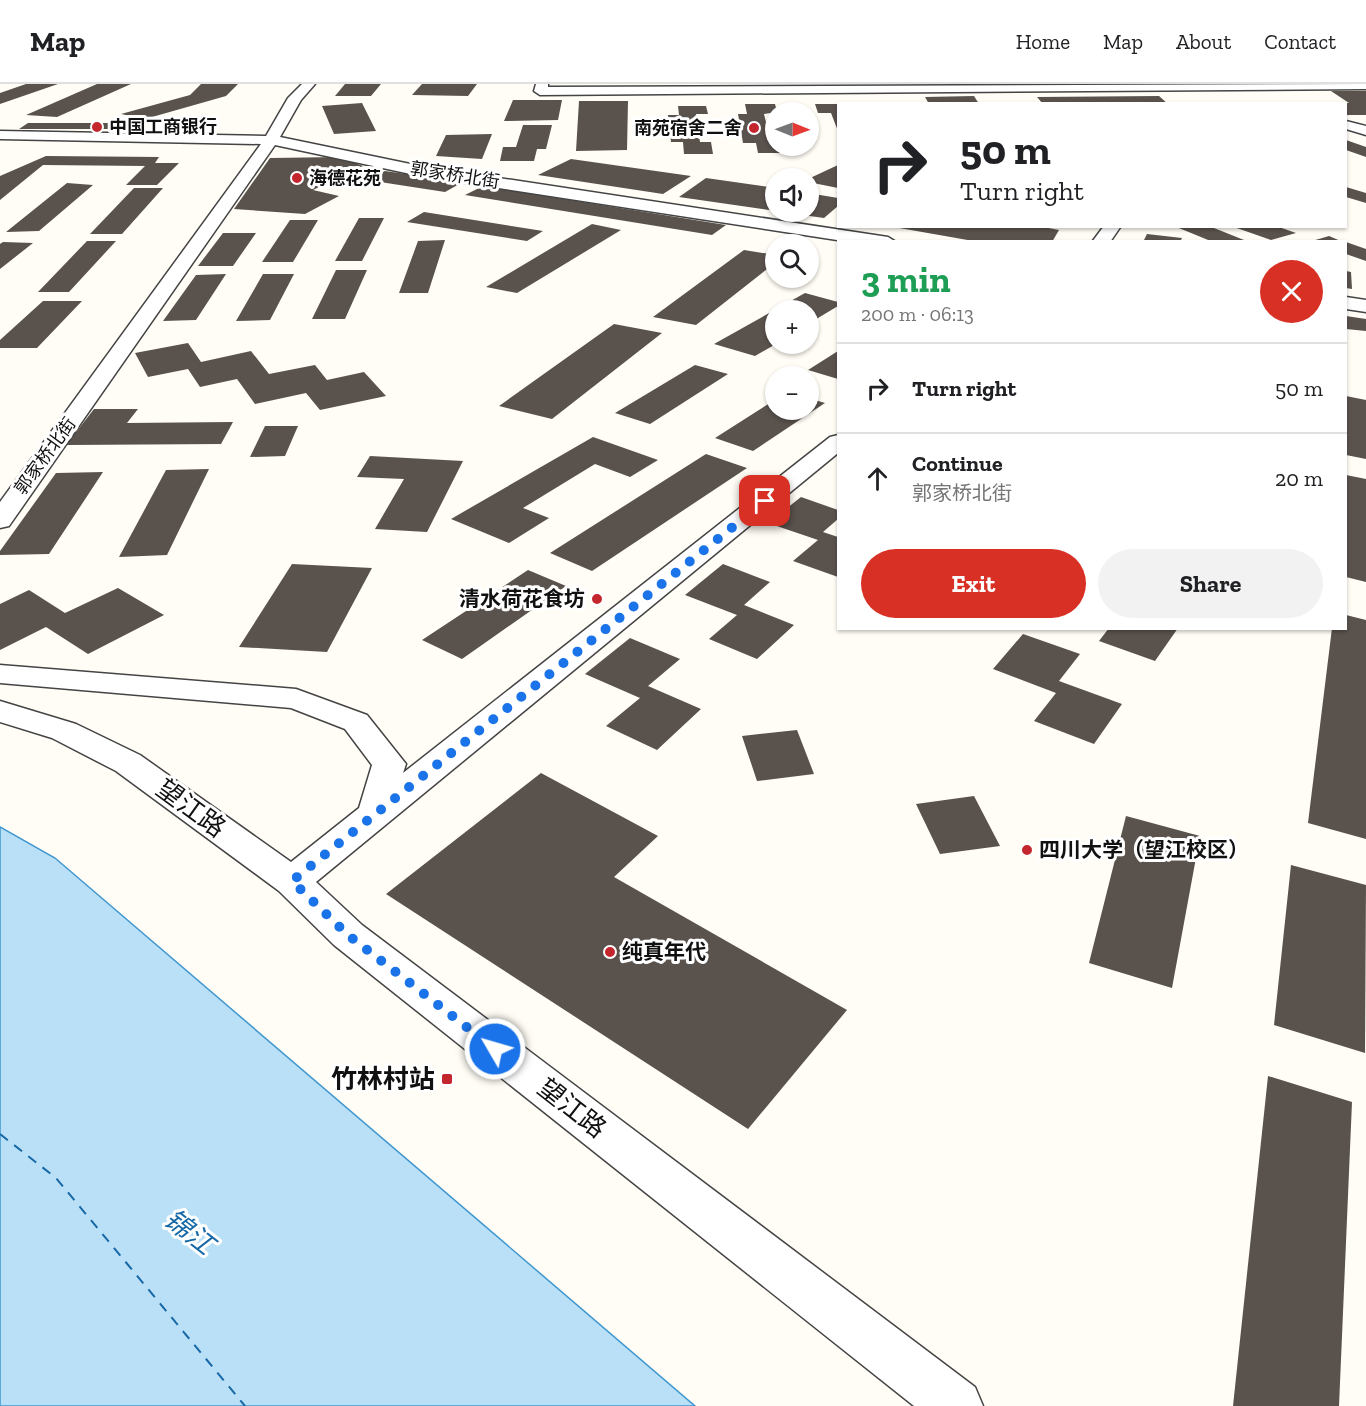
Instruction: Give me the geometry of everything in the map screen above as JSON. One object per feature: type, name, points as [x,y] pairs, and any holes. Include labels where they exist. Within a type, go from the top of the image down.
[{"type":"street","points":[[0,135],[271,140],[295,98],[309,84]]},
{"type":"street","points":[[542,84],[540,92],[1001,86],[1366,85]]},
{"type":"street","points":[[1213,86],[1263,100]]},
{"type":"street","points":[[1347,125],[1366,131]]},
{"type":"street","points":[[9,148],[28,135]]},
{"type":"street","name":"郭家桥北街","points":[[0,520],[271,140],[420,171],[875,240]]},
{"type":"street","points":[[1102,240],[1111,228]]},
{"type":"street","points":[[1347,303],[1366,306]]},
{"type":"street","points":[[292,881],[837,443]]},
{"type":"street","points":[[0,674],[296,699],[356,722],[389,764],[375,814]]},
{"type":"street","name":"望江路","points":[[0,711],[64,731],[128,763],[292,881],[348,935],[956,1406]]},
{"type":"water","name":"锦江","points":[[0,827],[55,858],[695,1406],[0,1406]]},
{"type":"building","points":[[26,84],[58,84],[0,104],[0,93]]},
{"type":"building","points":[[97,84],[131,84],[57,117],[26,115]]},
{"type":"building","points":[[201,84],[238,84],[226,96],[145,119],[121,114],[190,95]]},
{"type":"building","points":[[345,84],[381,84],[371,96],[335,96]]},
{"type":"building","points":[[422,84],[477,84],[468,96],[412,95]]},
{"type":"building","points":[[1331,91],[1366,91],[1366,115],[1347,115],[1347,103],[1349,103]]},
{"type":"building","points":[[974,96],[978,102],[928,102],[925,97]]},
{"type":"building","points":[[1159,96],[1166,102],[1041,102],[1037,97]]},
{"type":"building","points":[[513,100],[562,100],[558,120],[504,121]]},
{"type":"building","points":[[579,101],[628,101],[627,150],[576,151]]},
{"type":"building","points":[[362,103],[376,131],[334,134],[322,106]]},
{"type":"building","name":"南苑宿舍二舍","points":[[745,104],[765,104],[765,153],[758,153],[756,143],[743,143],[738,114],[747,114]]},
{"type":"building","points":[[819,104],[837,104],[837,128],[831,113],[819,113]]},
{"type":"building","points":[[678,106],[706,106],[708,114],[696,114],[700,142],[711,142],[713,154],[684,154],[683,142],[671,142],[668,115],[679,115]]},
{"type":"building","points":[[28,123],[116,123],[109,129],[19,129]]},
{"type":"building","points":[[523,125],[552,125],[546,149],[537,149],[534,161],[500,161],[503,147],[516,147]]},
{"type":"building","points":[[492,134],[482,159],[436,156],[446,135]]},
{"type":"building","points":[[1347,140],[1366,147],[1366,157],[1347,150]]},
{"type":"building","points":[[46,156],[159,157],[155,163],[179,163],[157,185],[126,185],[145,166],[43,165],[0,200],[0,176]]},
{"type":"building","name":"海德花苑","points":[[339,157],[363,166],[313,190],[339,196],[305,214],[234,209],[270,158]]},
{"type":"building","points":[[571,159],[691,176],[663,194],[538,175]]},
{"type":"building","points":[[837,165],[837,188],[819,184],[819,174]]},
{"type":"building","points":[[385,171],[463,182],[445,192],[367,180]]},
{"type":"building","points":[[706,178],[765,186],[765,209],[679,197]]},
{"type":"building","points":[[67,183],[93,185],[39,231],[6,232]]},
{"type":"building","points":[[483,186],[726,225],[712,235],[465,195]]},
{"type":"building","points":[[1347,187],[1366,193],[1366,203],[1347,197]]},
{"type":"building","points":[[134,188],[163,188],[122,234],[90,234]]},
{"type":"building","points":[[819,195],[837,198],[837,207],[824,218],[819,217]]},
{"type":"building","points":[[424,212],[543,231],[527,241],[407,222]]},
{"type":"building","points":[[359,218],[384,218],[362,261],[335,261]]},
{"type":"building","points":[[290,220],[318,220],[293,262],[262,262]]},
{"type":"building","points":[[592,224],[621,230],[517,293],[486,287]]},
{"type":"building","points":[[899,228],[1048,228],[1059,230],[1053,240],[968,240]]},
{"type":"building","points":[[1179,228],[1214,228],[1244,240],[1208,240]]},
{"type":"building","points":[[1237,228],[1282,228],[1296,233],[1271,240]]},
{"type":"building","points":[[223,233],[256,233],[233,266],[198,266]]},
{"type":"building","points":[[1147,234],[1182,238],[1181,240],[1144,240]]},
{"type":"building","points":[[1329,236],[1338,240],[1315,240]]},
{"type":"building","points":[[445,240],[428,293],[399,293],[418,241]]},
{"type":"building","points":[[87,241],[116,241],[69,292],[38,292]]},
{"type":"building","points":[[3,242],[33,243],[0,269],[0,244]]},
{"type":"building","points":[[1347,242],[1366,249],[1366,261],[1347,254]]},
{"type":"building","points":[[744,250],[765,253],[765,271],[696,325],[653,317]]},
{"type":"building","points":[[336,270],[367,270],[345,319],[312,319]]},
{"type":"building","points":[[1347,271],[1351,272],[1352,289],[1347,288]]},
{"type":"building","points":[[226,274],[196,320],[163,321],[196,275]]},
{"type":"building","points":[[263,274],[294,274],[270,320],[236,321]]},
{"type":"building","points":[[805,293],[837,302],[837,307],[819,317],[819,300],[793,300]]},
{"type":"building","points":[[43,301],[82,301],[37,348],[0,348],[0,340]]},
{"type":"building","points":[[765,315],[765,350],[755,356],[714,344]]},
{"type":"building","points":[[1347,316],[1366,319],[1366,331],[1347,329]]},
{"type":"building","points":[[614,324],[662,333],[552,419],[499,406]]},
{"type":"building","points":[[188,343],[201,362],[251,351],[269,374],[315,365],[327,380],[364,372],[386,396],[320,410],[306,393],[255,404],[237,379],[200,387],[188,369],[148,377],[135,353]]},
{"type":"building","points":[[837,352],[837,379],[819,373],[819,366],[814,366]]},
{"type":"building","points":[[695,365],[728,374],[650,424],[615,413]]},
{"type":"building","points":[[1347,396],[1366,400],[1366,459],[1347,455]]},
{"type":"building","points":[[765,406],[765,420],[800,420],[753,451],[715,438]]},
{"type":"building","points":[[94,409],[138,409],[127,423],[233,422],[221,444],[66,445]]},
{"type":"building","points":[[265,426],[298,426],[285,456],[250,457]]},
{"type":"building","points":[[593,437],[658,460],[630,477],[595,464],[523,508],[549,518],[509,543],[451,519]]},
{"type":"building","points":[[706,454],[747,468],[592,571],[550,553]]},
{"type":"building","points":[[370,456],[463,461],[427,532],[375,529],[404,479],[357,477]]},
{"type":"building","points":[[209,469],[167,555],[119,557],[166,470]]},
{"type":"building","points":[[103,472],[49,554],[0,555],[0,551],[56,473]]},
{"type":"building","points":[[1347,475],[1366,479],[1366,582],[1347,577]]},
{"type":"building","points":[[801,497],[837,510],[837,520],[823,532],[837,537],[837,577],[793,561],[818,540],[768,523]]},
{"type":"building","points":[[292,564],[372,568],[327,652],[239,647]]},
{"type":"building","points":[[723,564],[770,582],[744,605],[794,625],[757,659],[709,639],[737,615],[685,595]]},
{"type":"building","points":[[528,570],[566,586],[462,659],[422,640]]},
{"type":"building","points":[[118,588],[164,615],[88,654],[46,627],[0,650],[0,604],[29,590],[65,613]]},
{"type":"building","points":[[1347,615],[1366,620],[1366,839],[1308,823],[1332,630],[1347,630]]},
{"type":"building","points":[[1107,630],[1177,630],[1155,661],[1099,641]]},
{"type":"building","points":[[1023,634],[1080,654],[1059,681],[1122,704],[1094,744],[1034,721],[1056,693],[993,669]]},
{"type":"building","points":[[630,638],[680,659],[648,686],[701,709],[657,750],[606,726],[640,698],[585,674]]},
{"type":"building","points":[[797,730],[814,774],[757,781],[742,736]]},
{"type":"building","name":"纯真年代","points":[[541,773],[658,836],[614,877],[847,1010],[748,1129],[386,894]]},
{"type":"building","points":[[974,796],[1000,846],[940,854],[916,804]]},
{"type":"building","points":[[1126,816],[1200,836],[1172,988],[1089,963]]},
{"type":"building","points":[[1291,865],[1366,885],[1365,1053],[1274,1025]]},
{"type":"building","points":[[1268,1076],[1352,1102],[1339,1406],[1233,1406]]},
{"type":"ferry route","points":[[0,1134],[56,1178],[245,1406]]},
{"type":"place","name":"中国工商银行","points":[[97,127]]},
{"type":"place","name":"南苑宿舍二舍","points":[[754,128]]},
{"type":"place","name":"海德花苑","points":[[297,178]]},
{"type":"place","name":"清水荷花食坊","points":[[597,599]]},
{"type":"place","name":"四川大学（望江校区）","points":[[1027,850]]},
{"type":"place","name":"纯真年代","points":[[610,952]]},
{"type":"place","name":"竹林村站","points":[[447,1079]]},
{"type":"route","points":[[495,1049],[348,935],[292,881],[765,501]]}]
